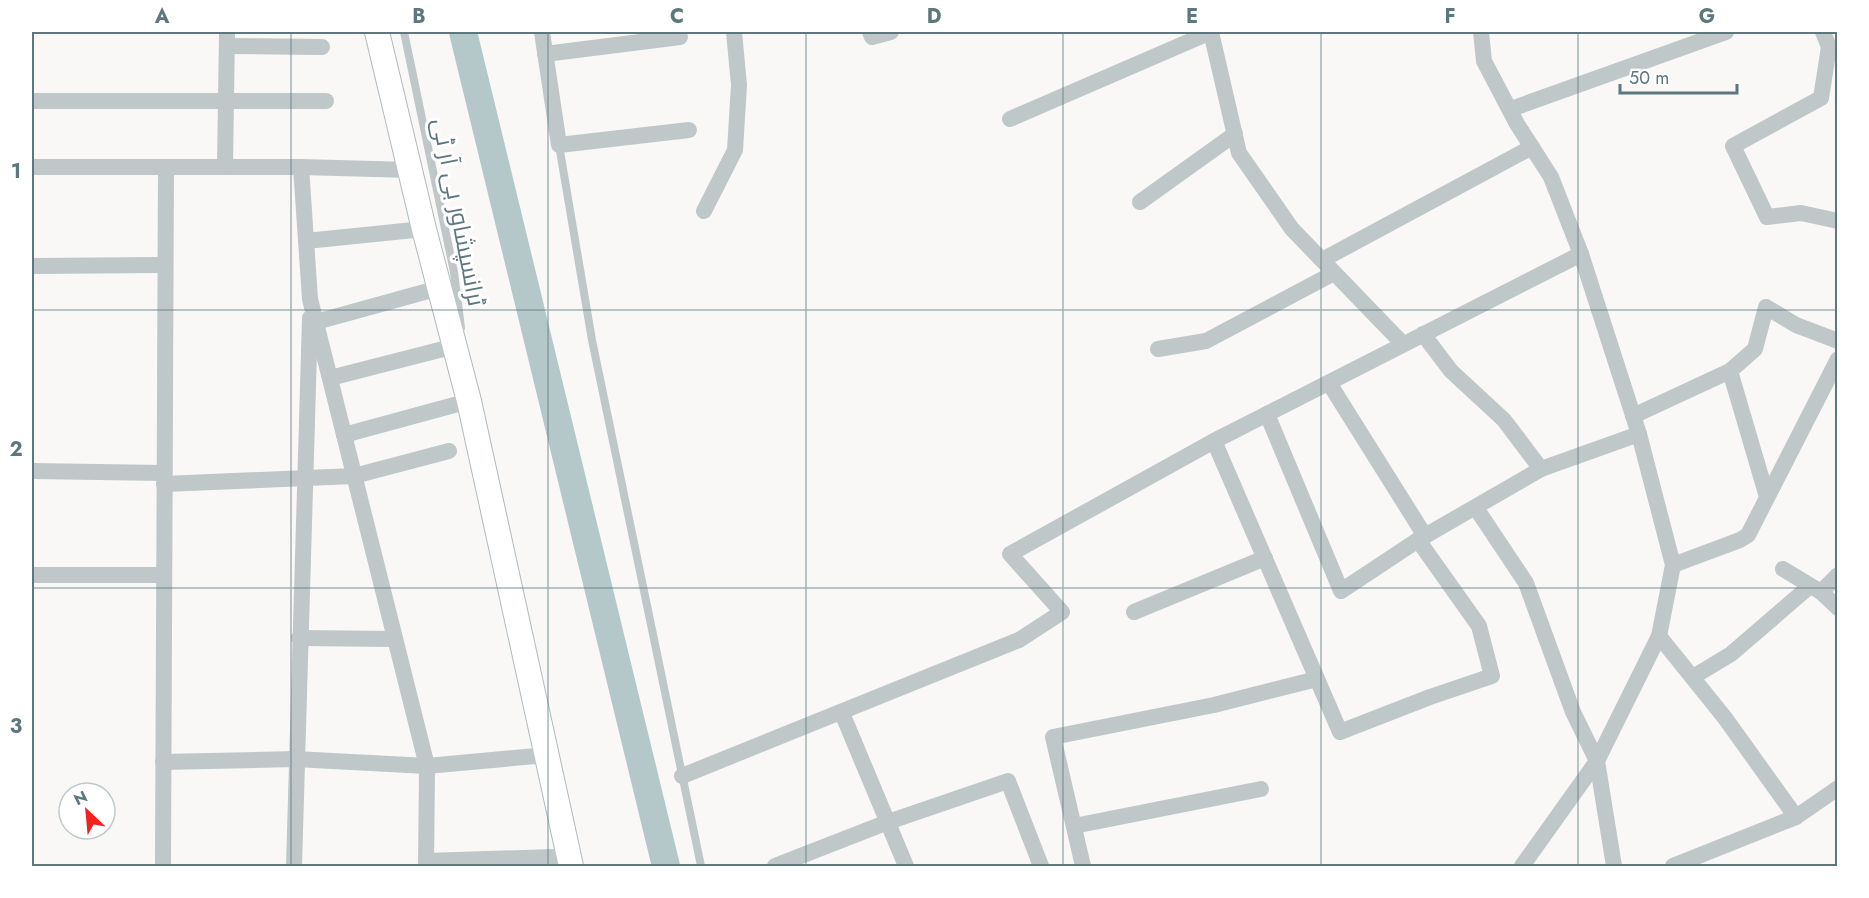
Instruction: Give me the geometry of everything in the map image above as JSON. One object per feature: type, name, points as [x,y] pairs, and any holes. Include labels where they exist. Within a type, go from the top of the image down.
[{"type":"street","points":[[310,299],[427,766],[426,864],[563,862],[547,755],[469,401],[424,229],[377,32]]},
{"type":"street","points":[[542,32],[559,145],[689,130]]},
{"type":"street","points":[[704,211],[735,150],[739,85],[734,32]]},
{"type":"street","points":[[870,32],[872,37],[891,32]]},
{"type":"street","points":[[1010,119],[1211,32],[1239,153],[1292,229],[1403,344]]},
{"type":"street","points":[[1481,32],[1484,61],[1517,124],[1551,177],[1581,254],[1634,416],[1672,565],[1659,636],[1597,761],[1522,867]]},
{"type":"street","points":[[1511,109],[1726,32]]},
{"type":"street","points":[[545,54],[680,38]]},
{"type":"street","points":[[225,167],[227,39],[322,46]]},
{"type":"street","points":[[1830,41],[1829,99],[1732,146],[1767,217],[1801,213],[1838,221]]},
{"type":"street","points":[[32,101],[326,101]]},
{"type":"street","points":[[1140,202],[1235,134]]},
{"type":"street","points":[[1322,260],[1532,147]]},
{"type":"street","points":[[32,167],[301,167],[410,170]]},
{"type":"street","points":[[163,867],[166,167]]},
{"type":"street","points":[[294,867],[310,299],[301,167]]},
{"type":"street","points":[[306,241],[424,229]]},
{"type":"street","points":[[682,776],[1019,640],[1062,612],[1010,554],[1214,441],[1581,254]]},
{"type":"street","points":[[32,266],[165,265]]},
{"type":"street","points":[[1158,349],[1206,340],[1335,273]]},
{"type":"street","points":[[316,322],[440,288]]},
{"type":"street","points":[[1634,416],[1730,371],[1755,350],[1766,307],[1796,325],[1838,340]]},
{"type":"street","points":[[1423,334],[1451,371],[1504,420],[1541,469]]},
{"type":"street","points":[[330,378],[455,346]]},
{"type":"street","points":[[1672,565],[1748,535],[1838,358]]},
{"type":"street","points":[[1730,371],[1767,497]]},
{"type":"street","points":[[1214,441],[1340,732],[1492,676],[1479,626],[1422,538],[1329,383]]},
{"type":"street","points":[[344,435],[469,401]]},
{"type":"street","points":[[1267,414],[1341,591],[1422,538],[1541,469],[1639,434]]},
{"type":"street","points":[[32,471],[164,478],[304,479],[354,476],[449,451]]},
{"type":"street","points":[[1476,508],[1526,583],[1573,712],[1597,761],[1614,867]]},
{"type":"street","points":[[1134,612],[1265,558]]},
{"type":"street","points":[[1783,569],[1816,589],[1838,608]]},
{"type":"street","points":[[32,575],[164,575]]},
{"type":"street","points":[[1693,677],[1731,654],[1816,589],[1838,575]]},
{"type":"street","points":[[1659,636],[1725,718],[1796,818]]},
{"type":"street","points":[[299,638],[395,639]]},
{"type":"street","points":[[1083,867],[1053,737],[1214,705],[1317,679]]},
{"type":"street","points":[[842,712],[906,867]]},
{"type":"street","points":[[163,762],[296,759],[427,766],[547,755]]},
{"type":"street","points":[[775,867],[888,822],[1008,781],[1041,867]]},
{"type":"street","points":[[1673,867],[1796,818],[1838,788]]},
{"type":"street","points":[[1074,826],[1261,789]]},
{"type":"lane","name":"ٹرانسپشاور بی آر ٹی","points":[[404,32],[454,272],[469,401]]},
{"type":"lane","points":[[559,145],[592,340],[701,867]]},
{"type":"waterway","points":[[463,32],[666,866]]}]
